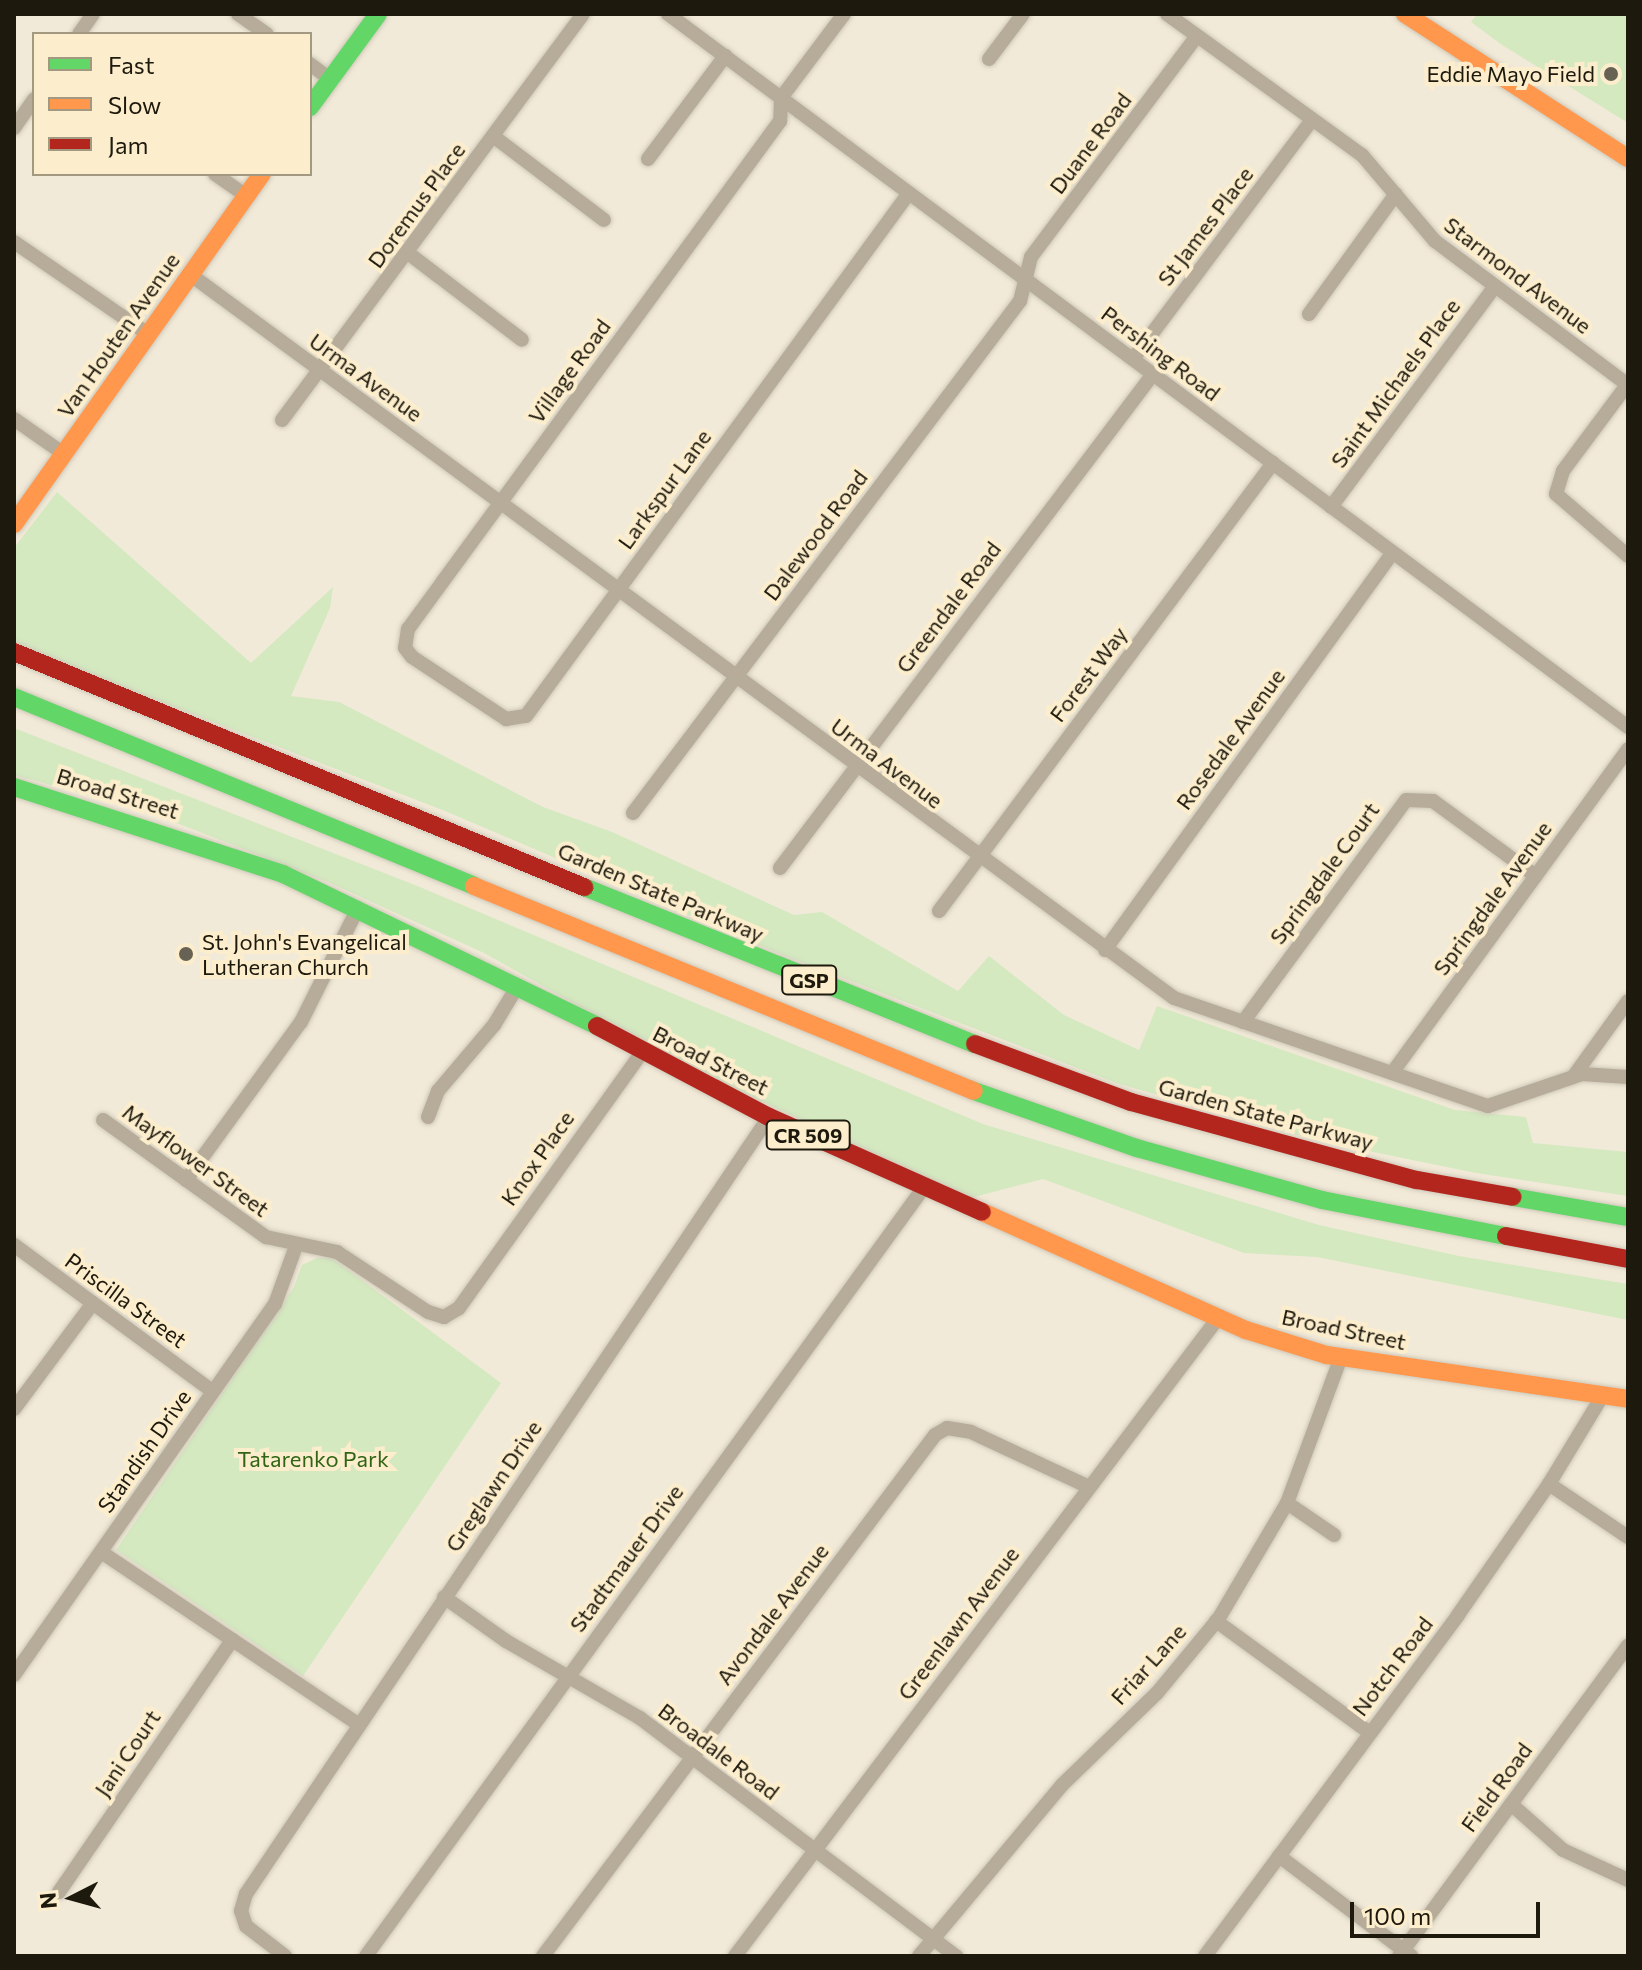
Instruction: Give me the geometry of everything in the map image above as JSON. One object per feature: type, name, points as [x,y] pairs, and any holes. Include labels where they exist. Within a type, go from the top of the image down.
[{"type":"main road","points":[[312,104],[378,14]]},
{"type":"main road","points":[[1405,14],[1628,158]]},
{"type":"main road","name":"Van Houten Avenue","points":[[14,524],[261,176]]},
{"type":"main road","name":"Garden State Parkway","points":[[14,652],[848,996],[1117,1097],[1417,1180],[1628,1217]]},
{"type":"main road","name":"GSP","points":[[14,697],[1000,1102],[1137,1148],[1322,1200],[1628,1259]]},
{"type":"main road","name":"Broad Street","points":[[14,787],[237,856],[358,908],[769,1117],[1218,1318],[1341,1357],[1628,1399]]},
{"type":"street","points":[[80,32],[93,14]]},
{"type":"street","points":[[238,14],[264,32]]},
{"type":"street","name":"Doremus Place","points":[[282,420],[583,14]]},
{"type":"street","name":"Pershing Road","points":[[668,14],[1628,727]]},
{"type":"street","points":[[781,98],[844,14]]},
{"type":"street","points":[[989,59],[1023,14]]},
{"type":"street","name":"Starmond Avenue","points":[[1167,14],[1362,155],[1396,194],[1419,227],[1628,385]]},
{"type":"street","name":"Duane Road","points":[[1027,280],[1031,257],[1197,36]]},
{"type":"street","points":[[648,159],[725,56]]},
{"type":"street","points":[[312,66],[330,79]]},
{"type":"street","name":"Village Road","points":[[425,665],[405,648],[408,629],[780,121],[781,98]]},
{"type":"street","points":[[14,128],[32,102]]},
{"type":"street","name":"St James Place","points":[[1133,359],[1312,120]]},
{"type":"street","points":[[493,136],[604,220]]},
{"type":"street","points":[[218,176],[247,196]]},
{"type":"street","name":"Larkspur Lane","points":[[425,665],[506,719],[523,719],[909,193]]},
{"type":"street","points":[[1309,314],[1396,194]]},
{"type":"street","points":[[14,242],[148,334]]},
{"type":"street","points":[[408,253],[522,340]]},
{"type":"street","name":"Urma Avenue","points":[[191,275],[978,858],[1174,998],[1488,1106],[1573,1077],[1600,1072],[1628,1077]]},
{"type":"street","name":"Dalewood Road","points":[[633,813],[1020,301],[1027,280]]},
{"type":"street","name":"Saint Michaels Place","points":[[1331,507],[1495,286]]},
{"type":"street","name":"Greendale Road","points":[[780,868],[854,766],[1153,374]]},
{"type":"street","points":[[1628,385],[1563,471],[1556,494],[1628,556]]},
{"type":"street","points":[[14,419],[64,454]]},
{"type":"street","name":"Forest Way","points":[[939,911],[1273,463]]},
{"type":"street","name":"Rosedale Avenue","points":[[1105,950],[1392,553]]},
{"type":"street","name":"Springdale Avenue","points":[[1392,1073],[1628,749]]},
{"type":"street","name":"Springdale Court","points":[[1243,1022],[1406,800],[1433,801],[1536,876]]},
{"type":"street","points":[[186,1180],[301,1022],[358,908]]},
{"type":"street","points":[[428,1117],[438,1091],[494,1025],[517,987]]},
{"type":"street","points":[[1573,1077],[1628,1001]]},
{"type":"street","name":"Knox Place","points":[[471,1291],[642,1052]]},
{"type":"street","name":"Greglawn Drive","points":[[285,1956],[243,1918],[242,1902],[254,1881],[769,1117]]},
{"type":"street","name":"Mayflower Street","points":[[103,1120],[266,1237],[296,1246],[325,1248],[349,1258],[437,1317],[453,1314],[471,1291]]},
{"type":"street","name":"Stadtmauer Drive","points":[[366,1956],[924,1187]]},
{"type":"street","name":"Priscilla Street","points":[[14,1245],[212,1391]]},
{"type":"street","name":"Standish Drive","points":[[14,1675],[275,1304],[296,1246]]},
{"type":"street","points":[[14,1409],[93,1303]]},
{"type":"street","name":"Greenlawn Avenue","points":[[735,1956],[1218,1318]]},
{"type":"street","name":"Friar Lane","points":[[919,1956],[1062,1785],[1157,1693],[1216,1621],[1287,1503],[1341,1357]]},
{"type":"street","name":"Notch Road","points":[[1205,1956],[1549,1484],[1603,1395]]},
{"type":"street","name":"Avondale Avenue","points":[[543,1956],[941,1430],[971,1432],[1089,1487]]},
{"type":"street","points":[[1549,1484],[1628,1537]]},
{"type":"street","points":[[1287,1503],[1334,1535]]},
{"type":"street","points":[[101,1552],[359,1725]]},
{"type":"street","name":"Broadale Road","points":[[444,1597],[506,1641],[569,1674],[692,1758],[956,1956]]},
{"type":"street","points":[[1216,1621],[1370,1733]]},
{"type":"street","name":"Jani Court","points":[[59,1892],[232,1640]]},
{"type":"street","name":"Field Road","points":[[1404,1954],[1628,1645]]},
{"type":"street","points":[[1511,1804],[1563,1850],[1628,1880]]},
{"type":"street","points":[[1279,1856],[1404,1954]]},
{"type":"green space","points":[[1477,14],[1628,14],[1628,123],[1502,45],[1471,22]]},
{"type":"green space","points":[[57,492],[251,663],[333,587],[330,608],[291,696],[339,702],[543,807],[612,832],[794,915],[822,912],[958,991],[989,956],[1064,1015],[1139,1050],[1157,1006],[1455,1110],[1526,1117],[1533,1143],[1628,1152],[1628,1196],[1476,1173],[1319,1141],[1116,1083],[783,955],[445,811],[14,645],[14,548]]},
{"type":"green space","points":[[14,728],[415,885],[983,1124],[1319,1225],[1459,1256],[1628,1284],[1628,1320],[1317,1257],[1244,1253],[1043,1179],[970,1198],[686,1066],[484,953],[330,883],[146,811],[14,775]]},
{"type":"green space","name":"Tatarenko Park","points":[[317,1258],[332,1258],[501,1383],[303,1676],[116,1550],[294,1287],[302,1265]]},
{"type":"traffic: fast","points":[[312,104],[378,14]]},
{"type":"traffic: fast","points":[[14,697],[474,886]]},
{"type":"traffic: fast","points":[[14,787],[283,874],[597,1026]]},
{"type":"traffic: fast","points":[[584,887],[975,1044]]},
{"type":"traffic: fast","points":[[974,1091],[1137,1148],[1322,1200],[1506,1236]]},
{"type":"traffic: fast","points":[[1513,1197],[1628,1217]]},
{"type":"traffic: slow","points":[[1405,14],[1628,158]]},
{"type":"traffic: slow","points":[[14,524],[261,176]]},
{"type":"traffic: slow","points":[[474,886],[974,1091]]},
{"type":"traffic: slow","points":[[982,1212],[1246,1330],[1327,1355],[1628,1399]]},
{"type":"traffic: jam","points":[[14,652],[584,887]]},
{"type":"traffic: jam","points":[[597,1026],[769,1117],[982,1212]]},
{"type":"traffic: jam","points":[[975,1044],[1131,1102],[1417,1180],[1513,1197]]},
{"type":"traffic: jam","points":[[1506,1236],[1628,1259]]},
{"type":"place","name":"Eddie Mayo Field","points":[[1611,74]]},
{"type":"place","name":"St. John's Evangelical Lutheran Church","points":[[186,954]]}]
